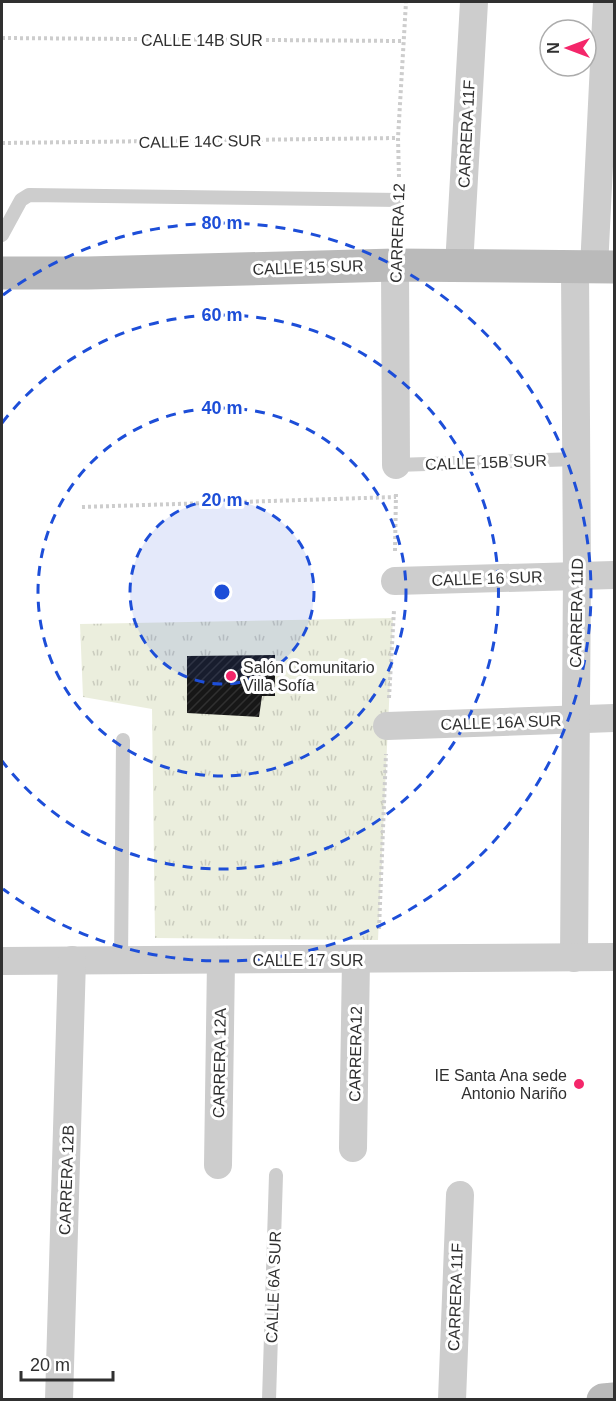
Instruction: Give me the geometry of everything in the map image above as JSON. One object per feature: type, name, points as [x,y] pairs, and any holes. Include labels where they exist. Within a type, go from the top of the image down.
[{"type":"street","name":"CARRERA 11F","points":[[459,266],[474,2]]},
{"type":"street","name":"CARRERA 11D","points":[[573,958],[576,459],[595,268],[607,2]]},
{"type":"street","name":"CALLE 15 SUR","points":[[2,273],[395,265],[595,268]]},
{"type":"street","name":"CARRERA 12","points":[[395,265],[396,465]]},
{"type":"street","name":"CALLE 16 SUR","points":[[395,581],[615,575]]},
{"type":"street","name":"CALLE 16A SUR","points":[[387,726],[615,718]]},
{"type":"street","name":"CALLE 17 SUR","points":[[2,961],[615,957]]},
{"type":"street","name":"CARRERA 12B","points":[[59,1400],[72,960]]},
{"type":"street","name":"CARRERA12","points":[[353,1148],[356,960]]},
{"type":"street","name":"CARRERA 12A","points":[[218,1165],[221,961]]},
{"type":"street","name":"CARRERA 11F","points":[[452,1400],[460,1195]]},
{"type":"street","points":[[603,1400],[615,1399]]},
{"type":"lane","points":[[2,235],[21,200],[29,195],[399,200]]},
{"type":"lane","name":"CALLE 15B SUR","points":[[396,465],[576,459]]},
{"type":"lane","points":[[121,961],[123,740]]},
{"type":"lane","name":"CALLE 6A SUR","points":[[269,1400],[276,1175]]},
{"type":"path","name":"CARRERA 12","points":[[399,200],[398,138],[406,2]]},
{"type":"path","name":"CALLE 14B SUR","points":[[2,38],[402,41]]},
{"type":"path","name":"CALLE 14C SUR","points":[[2,143],[398,138]]},
{"type":"path","points":[[82,507],[396,497]]},
{"type":"green space","points":[[393,618],[378,940],[155,938],[152,709],[83,697],[80,624]]},
{"type":"building","name":"Salón Comunitario Villa Sofía","points":[[275,655],[275,696],[262,696],[259,717],[187,713],[187,656]]},
{"type":"place","name":"Salón Comunitario Villa Sofía","points":[[231,676]]},
{"type":"place","name":"IE Santa Ana sede Antonio Nariño","points":[[579,1084]]}]
